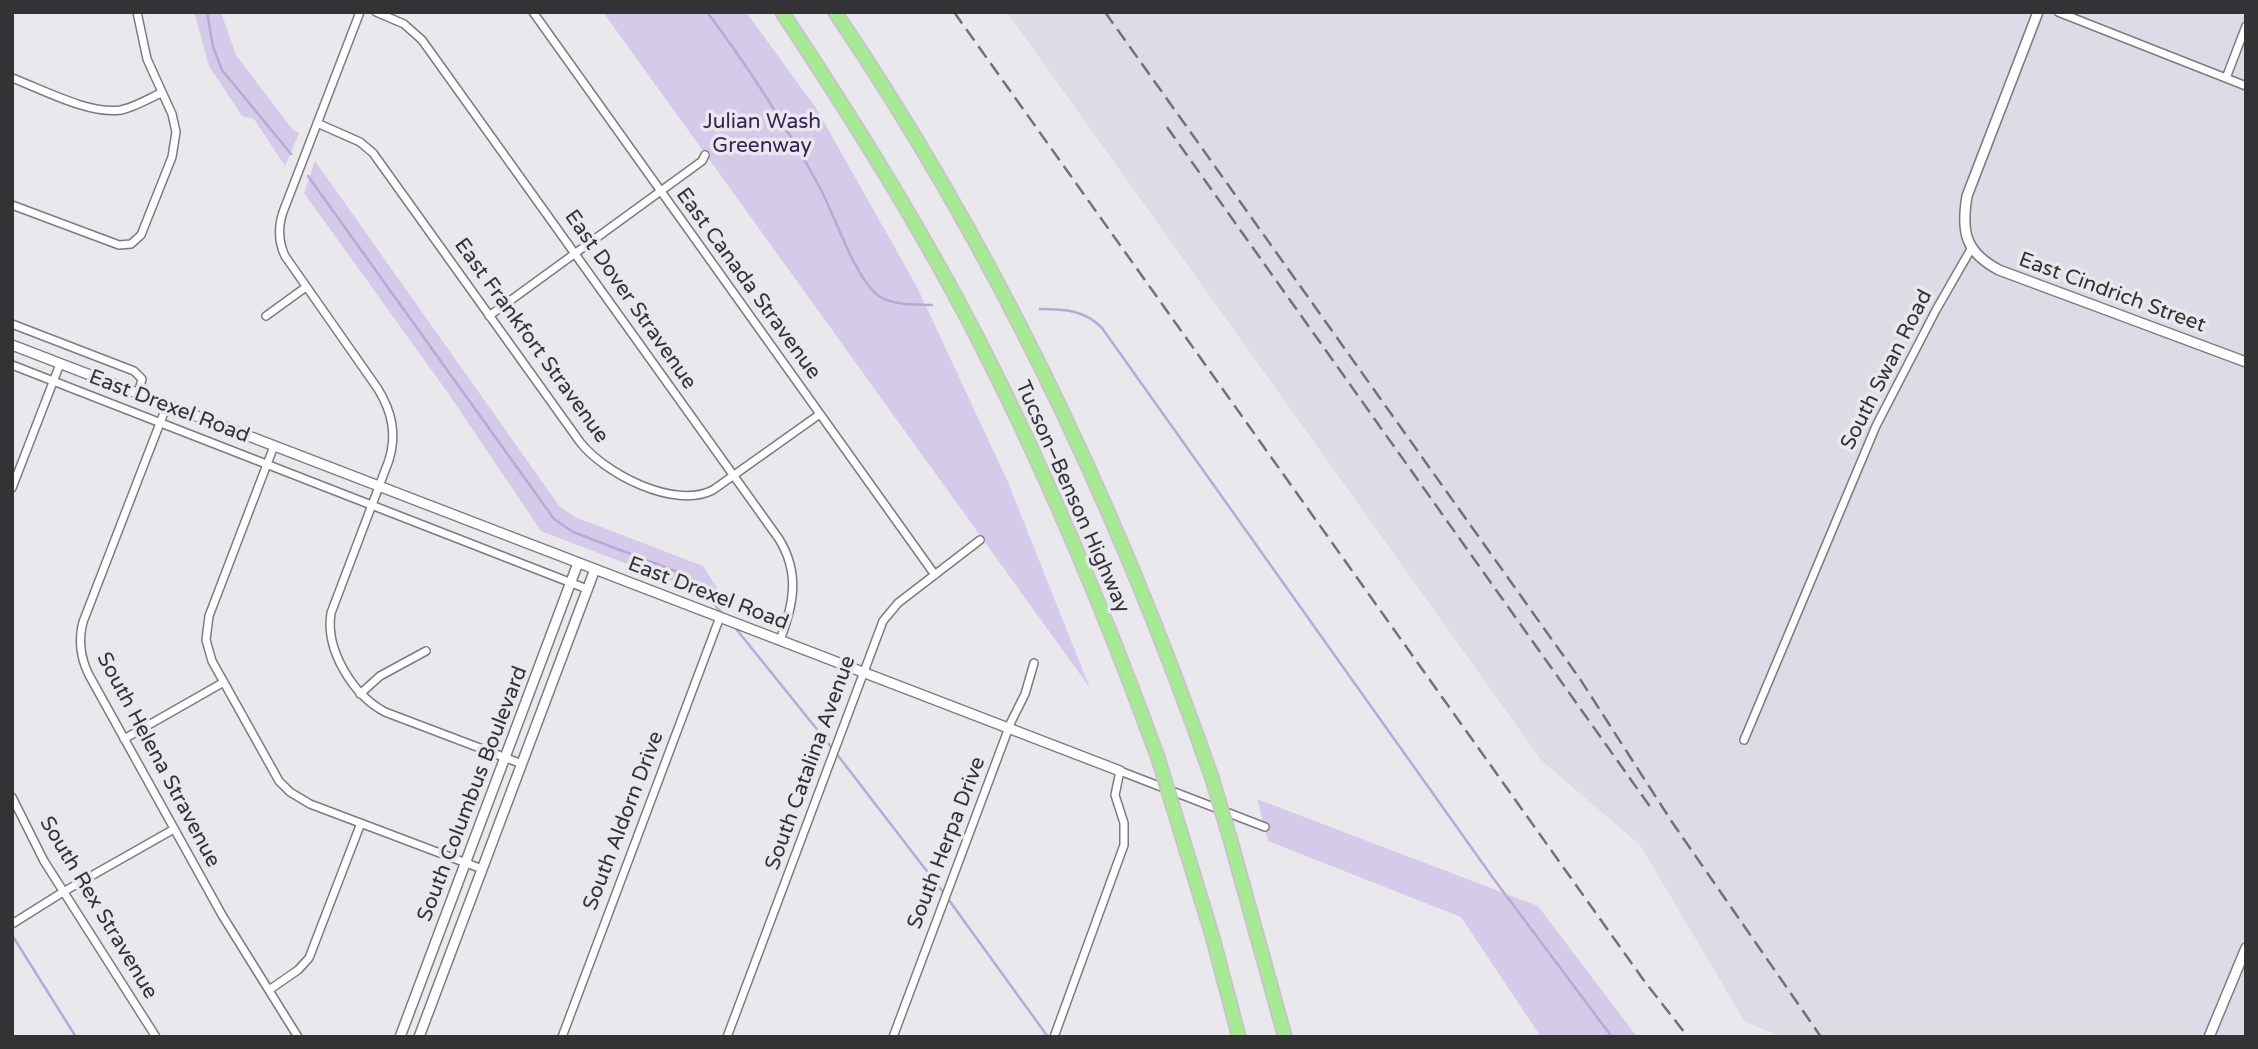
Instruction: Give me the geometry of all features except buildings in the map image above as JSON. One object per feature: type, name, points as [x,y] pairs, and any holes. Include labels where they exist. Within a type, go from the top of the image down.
[{"type":"highway","name":"Tucson–Benson Highway","points":[[835,12],[897,107],[954,203],[1052,388],[1087,463],[1141,587],[1212,778],[1284,1037]]},
{"type":"highway","name":"Tucson–Benson Highway","points":[[783,14],[885,173],[979,341],[1051,490],[1089,578],[1158,758],[1209,923],[1239,1037]]},
{"type":"street","points":[[12,205],[122,246],[131,244],[142,232],[175,145],[175,123],[147,59],[137,12]]},
{"type":"street","points":[[360,12],[283,212],[279,229],[285,256],[378,389],[390,411],[393,432],[392,451],[334,604],[330,622],[334,647],[360,694],[372,705],[522,764]]},
{"type":"street","name":"East Dover Stravenue","points":[[376,12],[404,24],[422,40],[784,548],[792,568],[793,600],[780,640]]},
{"type":"street","name":"East Canada Stravenue","points":[[533,12],[935,575]]},
{"type":"street","points":[[1970,248],[1964,223],[1967,196],[2038,12]]},
{"type":"street","points":[[2057,12],[2246,86]]},
{"type":"street","points":[[2225,78],[2246,26]]},
{"type":"street","points":[[12,78],[103,110],[131,107],[161,93]]},
{"type":"street","name":"East Frankfort Stravenue","points":[[317,123],[360,142],[373,153],[580,442],[608,468],[657,490],[686,498],[706,494],[820,414]]},
{"type":"street","points":[[489,316],[661,192],[702,161],[705,155]]},
{"type":"street","name":"East Cindrich Street","points":[[1970,248],[1999,270],[2246,362]]},
{"type":"street","name":"South Swan Road","points":[[1744,740],[1875,426],[1970,248]]},
{"type":"street","points":[[266,316],[306,287]]},
{"type":"street","name":"East Drexel Road","points":[[12,324],[134,371],[142,379],[138,394]]},
{"type":"street","name":"East Drexel Road","points":[[12,345],[1265,827]]},
{"type":"street","points":[[12,488],[60,364]]},
{"type":"street","name":"East Drexel Road","points":[[12,365],[587,589]]},
{"type":"street","name":"South Helena Stravenue","points":[[167,405],[81,631],[80,649],[85,667],[222,915],[298,1037]]},
{"type":"street","points":[[274,446],[206,624],[209,655],[284,787],[307,802],[482,869]]},
{"type":"street","name":"South Catalina Avenue","points":[[727,1037],[887,614],[980,540]]},
{"type":"street","name":"South Columbus Boulevard","points":[[400,1037],[578,563]]},
{"type":"street","name":"South Columbus Boulevard","points":[[419,1037],[595,569]]},
{"type":"street","name":"South Aldorn Drive","points":[[562,1037],[720,617]]},
{"type":"street","points":[[360,694],[380,676],[426,651]]},
{"type":"street","name":"South Herpa Drive","points":[[892,1037],[1009,728],[1026,694],[1034,663]]},
{"type":"street","points":[[124,738],[224,682]]},
{"type":"street","points":[[1054,1037],[1124,845],[1124,823],[1115,795],[1120,771]]},
{"type":"street","name":"South Rex Stravenue","points":[[12,797],[44,861],[156,1037]]},
{"type":"street","points":[[269,990],[298,970],[309,958],[361,823]]},
{"type":"street","points":[[12,924],[174,829]]},
{"type":"street","points":[[2209,1037],[2246,948]]},
{"type":"shaded area","points":[[1007,12],[2246,12],[2246,1037],[1782,1037],[1745,1022],[1640,845],[1542,761]]},
{"type":"green space","points":[[194,12],[221,12],[236,55],[292,129],[299,133],[285,166],[254,119],[242,116],[209,66]]},
{"type":"green space","name":"Julian Wash Greenway","points":[[603,12],[746,12],[816,108],[917,287],[1007,480],[1090,688]]},
{"type":"green space","points":[[315,161],[560,507],[575,517],[703,566],[726,602],[541,531],[448,393],[304,193]]},
{"type":"green space","points":[[1257,799],[1538,906],[1637,1037],[1541,1037],[1461,917],[1268,841]]},
{"type":"waterway","points":[[207,12],[213,47],[222,70],[291,154]]},
{"type":"waterway","points":[[707,12],[793,140],[818,184],[866,283],[875,293],[887,300],[902,304],[932,305]]},
{"type":"waterway","points":[[308,176],[554,519],[573,532],[688,576],[724,615]]},
{"type":"waterway","points":[[1040,309],[1066,310],[1081,314],[1102,328],[1493,878],[1612,1037]]},
{"type":"waterway","points":[[733,625],[832,748]]},
{"type":"waterway","points":[[836,753],[946,896],[1048,1037]]},
{"type":"waterway","points":[[12,935],[76,1037]]},
{"type":"railway","points":[[954,12],[1645,982],[1688,1037]]},
{"type":"railway","points":[[1105,12],[1580,679],[1672,822],[1821,1037]]},
{"type":"railway","points":[[1167,127],[1651,808]]}]
